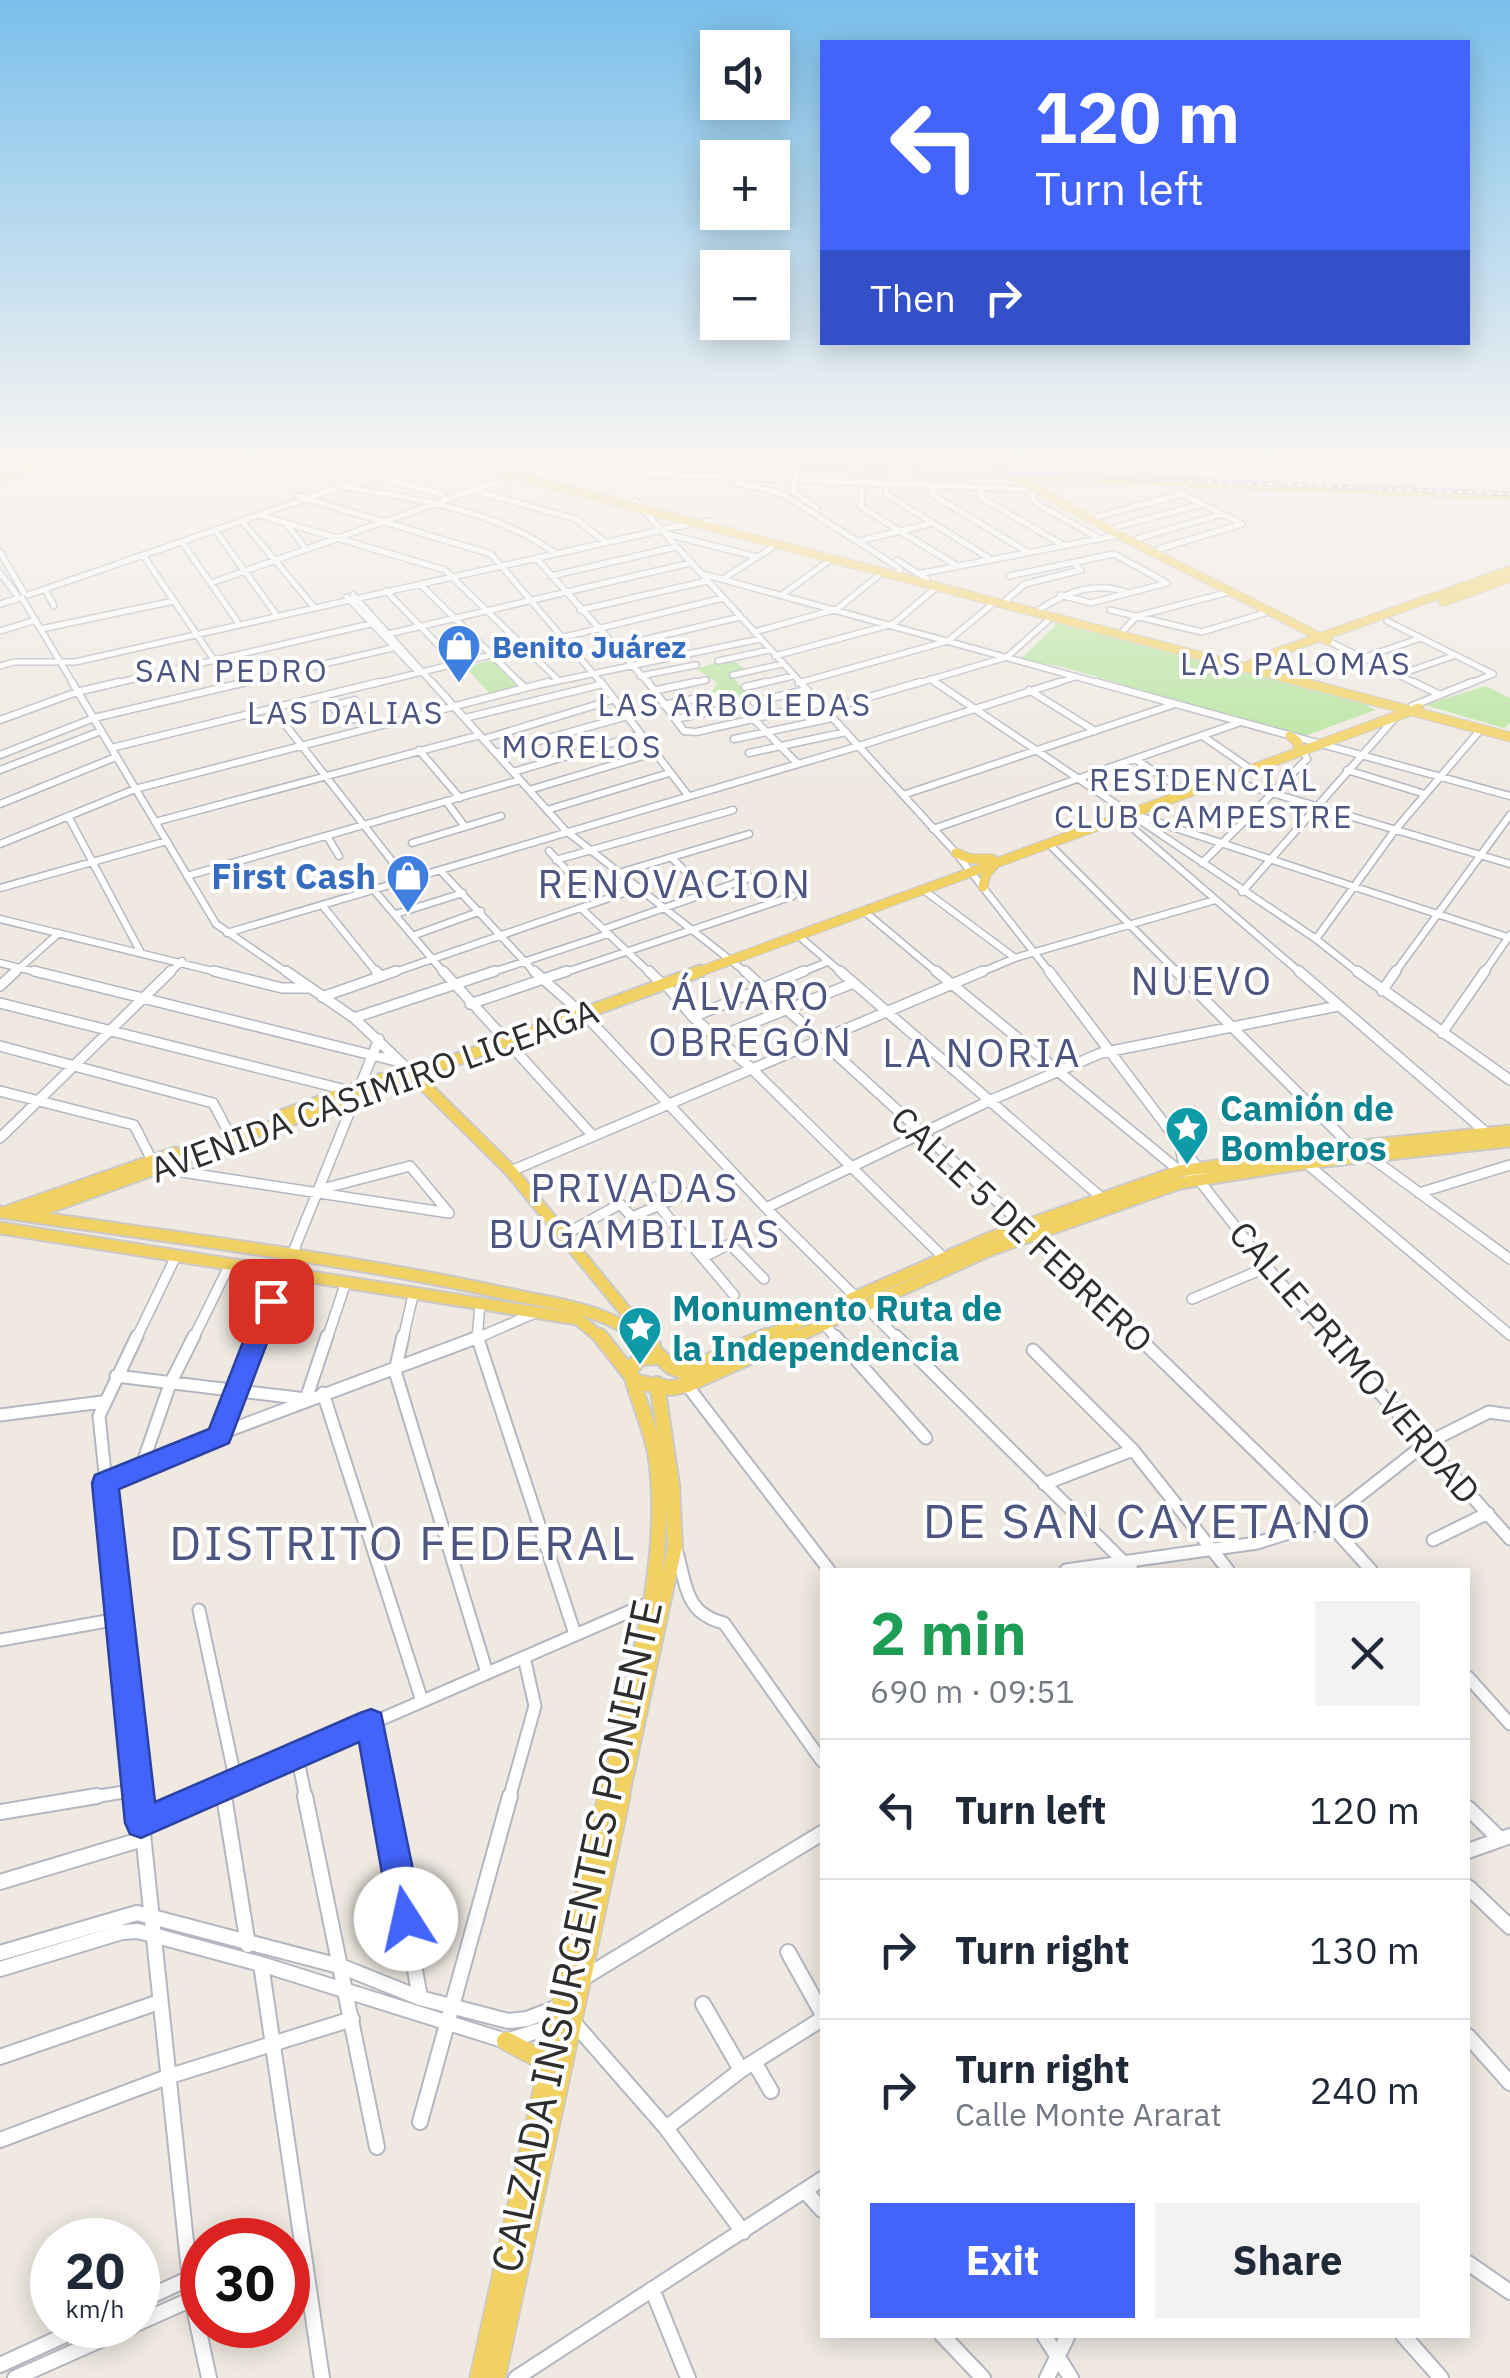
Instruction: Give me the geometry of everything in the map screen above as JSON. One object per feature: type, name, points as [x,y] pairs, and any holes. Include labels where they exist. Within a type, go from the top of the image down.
[{"type":"main road","points":[[857,565],[1052,617],[1255,665],[1277,666],[1510,734]]},
{"type":"main road","points":[[872,565],[1230,658],[1374,702],[1414,707],[1481,729],[1510,734]]},
{"type":"main road","points":[[1181,565],[1268,612],[1327,638]]},
{"type":"main road","points":[[1186,565],[1231,592],[1327,638]]},
{"type":"main road","points":[[1230,658],[1255,665],[1510,570]]},
{"type":"main road","points":[[1277,666],[1327,638],[1387,622],[1510,578]]},
{"type":"main road","points":[[1374,702],[1385,712],[1382,718]]},
{"type":"main road","name":"AVENIDA CASIMIRO LICEAGA","points":[[730,958],[925,891],[970,870],[1414,707]]},
{"type":"main road","name":"AVENIDA CASIMIRO LICEAGA","points":[[994,861],[1050,844],[1246,766],[1340,744],[1414,707]]},
{"type":"main road","points":[[1290,736],[1301,751]]},
{"type":"main road","points":[[950,874],[955,852],[971,859],[994,861],[984,886]]},
{"type":"main road","name":"AVENIDA CASIMIRO LICEAGA","points":[[1,1218],[970,870]]},
{"type":"main road","points":[[409,1069],[511,1171],[626,1308],[668,1374],[657,1384]]},
{"type":"main road","name":"AVENIDA CASIMIRO LICEAGA","points":[[26,1215],[230,1135],[354,1092]]},
{"type":"main road","points":[[685,1378],[824,1324],[944,1258],[1193,1176],[1498,1139],[1510,1131]]},
{"type":"main road","points":[[661,1359],[649,1356],[633,1363],[632,1377],[642,1385],[671,1388],[685,1378],[1103,1199],[1193,1176],[1352,1147],[1498,1139]]},
{"type":"main road","points":[[74,1222],[70,1210],[79,1196]]},
{"type":"main road","points":[[1,1218],[26,1215],[105,1230],[421,1274],[581,1310],[632,1332],[685,1378]]},
{"type":"main road","name":"CALZADA INSURGENTES PONIENTE","points":[[1,1218],[176,1256],[583,1322],[595,1330],[632,1377],[666,1486],[649,1602],[496,2378]]},
{"type":"main road","name":"CALZADA INSURGENTES PONIENTE","points":[[479,2378],[548,2064],[579,1981],[676,1546],[657,1384]]},
{"type":"main road","points":[[506,2042],[548,2064]]},
{"type":"street","points":[[8,565],[58,664],[216,924],[354,1018],[409,1069]]},
{"type":"street","points":[[0,604],[107,565]]},
{"type":"street","points":[[22,595],[115,565]]},
{"type":"street","points":[[150,565],[214,660]]},
{"type":"street","points":[[198,565],[237,621]]},
{"type":"street","points":[[241,565],[275,612]]},
{"type":"street","points":[[211,583],[265,565]]},
{"type":"street","points":[[279,565],[312,606]]},
{"type":"street","points":[[420,565],[451,575],[558,680]]},
{"type":"street","points":[[0,666],[14,662],[58,664],[496,565]]},
{"type":"street","points":[[501,565],[592,672],[687,794]]},
{"type":"street","points":[[541,565],[596,628],[635,664],[640,676],[689,733],[822,707],[1007,657],[1052,617]]},
{"type":"street","points":[[550,576],[598,565]]},
{"type":"street","points":[[388,634],[682,565]]},
{"type":"street","points":[[692,565],[984,886],[1111,1050],[1180,1146],[1193,1176]]},
{"type":"street","points":[[722,579],[745,565]]},
{"type":"street","points":[[782,594],[823,565]]},
{"type":"street","points":[[895,565],[899,572]]},
{"type":"street","points":[[903,565],[927,579]]},
{"type":"street","points":[[918,574],[963,565]]},
{"type":"street","points":[[1025,584],[1010,576],[1064,565]]},
{"type":"street","points":[[1006,600],[1025,584],[1081,570],[1076,565]]},
{"type":"street","points":[[1060,595],[1092,603],[1159,585],[1123,565]]},
{"type":"street","points":[[0,844],[135,789],[452,706],[757,635],[837,609],[882,572]]},
{"type":"street","points":[[700,573],[1327,744]]},
{"type":"street","points":[[1,575],[14,574]]},
{"type":"street","points":[[1,575],[22,595]]},
{"type":"street","points":[[351,597],[451,575]]},
{"type":"street","points":[[580,610],[707,581]]},
{"type":"street","points":[[420,584],[525,688]]},
{"type":"street","points":[[1040,609],[1060,595],[1107,584],[1128,593]]},
{"type":"street","points":[[718,660],[772,653],[893,624],[938,586]]},
{"type":"street","points":[[45,590],[54,606]]},
{"type":"street","points":[[386,591],[454,662]]},
{"type":"street","points":[[1124,631],[1137,616],[1231,592]]},
{"type":"street","points":[[351,597],[370,624],[392,645]]},
{"type":"street","points":[[351,597],[388,634],[392,645]]},
{"type":"street","points":[[0,804],[114,752],[454,662],[722,598]]},
{"type":"street","points":[[41,630],[174,601]]},
{"type":"street","points":[[745,687],[796,680],[948,641],[995,602]]},
{"type":"street","points":[[196,632],[312,606]]},
{"type":"street","points":[[1110,610],[1202,632],[1268,612]]},
{"type":"street","points":[[656,614],[675,633]]},
{"type":"street","points":[[618,646],[740,617]]},
{"type":"street","points":[[0,631],[36,620]]},
{"type":"street","points":[[1387,622],[1493,674]]},
{"type":"street","points":[[0,720],[77,692],[370,624]]},
{"type":"street","points":[[1327,638],[1440,695]]},
{"type":"street","points":[[1362,658],[1420,638]]},
{"type":"street","points":[[0,754],[94,718],[392,645]]},
{"type":"street","name":"CALLE 5 DE FEBRERO","points":[[392,645],[565,830],[698,931],[764,988],[1028,1231],[1328,1521],[1370,1568]]},
{"type":"street","points":[[700,651],[708,662]]},
{"type":"street","points":[[1398,675],[1456,655]]},
{"type":"street","points":[[733,675],[782,664]]},
{"type":"street","points":[[640,676],[696,665]]},
{"type":"street","name":"AVENIDA CASIMIRO LICEAGA","points":[[1414,707],[1493,674]]},
{"type":"street","points":[[227,934],[565,830],[860,746],[1075,676]]},
{"type":"street","points":[[930,679],[1316,939],[1382,991],[1509,1078]]},
{"type":"street","points":[[652,691],[706,680]]},
{"type":"street","points":[[464,718],[599,684]]},
{"type":"street","points":[[754,702],[806,690]]},
{"type":"street","points":[[1030,690],[1095,731]]},
{"type":"street","points":[[323,696],[346,722],[370,716]]},
{"type":"street","points":[[663,705],[708,696]]},
{"type":"street","points":[[331,706],[354,700]]},
{"type":"street","points":[[155,822],[612,700]]},
{"type":"street","points":[[903,795],[1174,704]]},
{"type":"street","points":[[742,707],[797,762]]},
{"type":"street","points":[[675,719],[730,708]]},
{"type":"street","points":[[273,709],[406,879]]},
{"type":"street","points":[[496,753],[624,717]]},
{"type":"street","points":[[734,738],[832,718]]},
{"type":"street","points":[[1242,892],[1394,719]]},
{"type":"street","points":[[934,829],[1240,722]]},
{"type":"street","points":[[1316,939],[1395,830],[1481,729]]},
{"type":"street","points":[[0,770],[101,730]]},
{"type":"street","points":[[748,753],[846,732]]},
{"type":"street","points":[[513,772],[639,735]]},
{"type":"street","points":[[1204,737],[1246,766]]},
{"type":"street","points":[[1340,744],[1360,755],[1510,796]]},
{"type":"street","points":[[419,750],[460,798]]},
{"type":"street","points":[[1202,863],[1307,759],[1301,751]]},
{"type":"street","points":[[529,790],[653,754]]},
{"type":"street","points":[[1135,759],[1182,790]]},
{"type":"street","points":[[1347,770],[1425,794]]},
{"type":"street","points":[[547,810],[670,774]]},
{"type":"street","points":[[1225,779],[1510,864]]},
{"type":"street","points":[[188,876],[520,780]]},
{"type":"street","points":[[446,801],[465,827]]},
{"type":"street","points":[[556,860],[733,810]]},
{"type":"street","points":[[1126,814],[1224,842],[1510,937],[1442,1033]]},
{"type":"street","points":[[1126,814],[1215,900],[1510,1152]]},
{"type":"street","points":[[1382,991],[1510,815]]},
{"type":"street","points":[[68,816],[140,951]]},
{"type":"street","points":[[412,843],[502,816]]},
{"type":"street","points":[[622,872],[750,834]]},
{"type":"street","points":[[327,836],[339,856]]},
{"type":"street","points":[[0,888],[168,842]]},
{"type":"street","points":[[1050,844],[1352,1147]]},
{"type":"street","points":[[549,851],[596,902]]},
{"type":"street","points":[[674,858],[707,893]]},
{"type":"street","points":[[440,870],[542,980],[581,1012],[670,1103],[766,1208],[1128,1566]]},
{"type":"street","points":[[354,1018],[770,871]]},
{"type":"street","points":[[322,997],[641,887]]},
{"type":"street","points":[[373,889],[470,1004],[593,1136]]},
{"type":"street","points":[[925,891],[1014,958]]},
{"type":"street","points":[[396,914],[463,893]]},
{"type":"street","points":[[470,1004],[698,931],[793,896]]},
{"type":"street","points":[[511,1171],[1014,958],[1215,900]]},
{"type":"street","points":[[322,905],[380,976]]},
{"type":"street","points":[[581,908],[944,1258]]},
{"type":"street","points":[[415,935],[480,912]]},
{"type":"street","points":[[866,912],[1054,1071],[1193,1176]]},
{"type":"street","points":[[0,919],[282,988],[309,988]]},
{"type":"street","points":[[0,986],[60,933]]},
{"type":"street","points":[[799,936],[1103,1199]]},
{"type":"street","points":[[1,1136],[182,961]]},
{"type":"street","points":[[693,1017],[827,962]]},
{"type":"street","points":[[0,963],[374,1054],[409,1069]]},
{"type":"street","points":[[715,1038],[852,984]]},
{"type":"street","points":[[0,1004],[354,1092]]},
{"type":"street","points":[[766,1208],[1054,1071],[1111,1050],[1338,1006]]},
{"type":"street","points":[[219,1436],[354,1092],[379,1039]]},
{"type":"street","points":[[0,1046],[213,1103],[230,1135]]},
{"type":"street","points":[[0,1091],[134,1125],[153,1165],[317,1192],[449,1213],[410,1166],[317,1192]]},
{"type":"street","points":[[1369,1156],[1510,1259]]},
{"type":"street","points":[[1306,1164],[1510,1334]]},
{"type":"street","points":[[1419,1192],[1510,1165]]},
{"type":"street","name":"CALLE PRIMO VERDAD","points":[[1193,1176],[1267,1267],[1510,1539]]},
{"type":"street","points":[[656,1188],[670,1200]]},
{"type":"street","points":[[562,1236],[620,1204],[632,1217],[687,1193]]},
{"type":"street","points":[[658,1206],[734,1295]]},
{"type":"street","points":[[704,1257],[730,1244],[764,1278]]},
{"type":"street","points":[[176,1256],[102,1402],[99,1416],[184,2218]]},
{"type":"street","points":[[142,1464],[170,1384],[230,1264]]},
{"type":"street","points":[[1192,1298],[1267,1267]]},
{"type":"street","points":[[306,1400],[344,1285]]},
{"type":"street","points":[[412,1295],[395,1372],[487,1673]]},
{"type":"street","points":[[480,1305],[477,1340],[575,1634]]},
{"type":"street","points":[[105,1483],[142,1464],[323,1393],[395,1372],[537,1312]]},
{"type":"street","points":[[824,1324],[926,1438]]},
{"type":"street","points":[[1033,1350],[1133,1450],[1227,1568]]},
{"type":"street","points":[[116,1376],[306,1400]]},
{"type":"street","points":[[685,1378],[828,1568]]},
{"type":"street","points":[[323,1393],[422,1700]]},
{"type":"street","points":[[0,1415],[102,1402]]},
{"type":"street","points":[[1097,1568],[1257,1543],[1328,1521],[1425,1444],[1489,1412],[1510,1415]]},
{"type":"street","points":[[1044,1484],[1133,1450]]},
{"type":"street","points":[[1432,1540],[1488,1514]]},
{"type":"street","points":[[676,1546],[694,1610],[704,1618],[724,1623],[820,1757]]},
{"type":"street","points":[[141,1823],[649,1602]]},
{"type":"street","points":[[198,1610],[230,1784],[248,1945]]},
{"type":"street","points":[[0,1640],[118,1618]]},
{"type":"street","points":[[420,2122],[535,1706],[524,1656]]},
{"type":"street","points":[[1470,1679],[1510,1724]]},
{"type":"street","points":[[371,1722],[420,1998]]},
{"type":"street","points":[[298,1755],[378,2147]]},
{"type":"street","points":[[0,1812],[136,1790]]},
{"type":"street","points":[[1470,1810],[1505,1838]]},
{"type":"street","points":[[579,1981],[820,1834]]},
{"type":"street","points":[[1470,1849],[1505,1838]]},
{"type":"street","points":[[0,1882],[143,1839]]},
{"type":"street","points":[[1470,1889],[1510,1928]]},
{"type":"street","points":[[0,1953],[121,1916],[150,1915],[343,1968],[420,1998],[508,2021],[565,2013]]},
{"type":"street","points":[[0,1968],[122,1932],[152,1935],[262,1964],[506,2042],[565,2013]]},
{"type":"street","points":[[788,1952],[820,2012]]},
{"type":"street","points":[[262,1964],[322,2378]]},
{"type":"street","points":[[0,2056],[159,2002]]},
{"type":"street","points":[[704,2004],[770,2091]]},
{"type":"street","points":[[565,2013],[666,2128],[742,2232]]},
{"type":"street","points":[[666,2128],[820,2017]]},
{"type":"street","points":[[0,2140],[170,2076],[352,2019]]},
{"type":"street","points":[[1470,2038],[1510,2083]]},
{"type":"street","points":[[516,2378],[820,2179]]},
{"type":"street","points":[[804,2191],[820,2208]]},
{"type":"street","points":[[1470,2265],[1510,2292]]},
{"type":"street","points":[[652,2289],[688,2378]]},
{"type":"street","points":[[945,2338],[983,2378]]},
{"type":"street","points":[[1046,2338],[1072,2378]]},
{"type":"street","points":[[1047,2378],[1066,2338]]},
{"type":"street","points":[[1406,2338],[1442,2378]]},
{"type":"street","points":[[0,2365],[37,2348]]},
{"type":"street","points":[[15,2378],[82,2348]]},
{"type":"street","points":[[202,2348],[208,2378]]},
{"type":"green space","points":[[1060,621],[1355,699],[1375,710],[1302,737],[1063,667],[1020,660]]},
{"type":"green space","points":[[492,660],[517,686],[490,694],[465,667]]},
{"type":"green space","points":[[723,660],[736,662],[746,671],[734,678],[751,699],[732,703],[724,695],[712,692],[717,683],[697,669]]},
{"type":"green space","points":[[1485,686],[1510,698],[1510,723],[1504,728],[1425,705]]},
{"type":"place","name":"Benito Juárez","points":[[459,684]]},
{"type":"place","name":"First Cash","points":[[408,914]]},
{"type":"place","name":"Camión de Bomberos","points":[[1187,1166]]},
{"type":"place","name":"Monumento Ruta de la Independencia","points":[[640,1366]]},
{"type":"district","name":"LAS PALOMAS","points":[[1296,663]]},
{"type":"district","name":"SAN PEDRO","points":[[232,670]]},
{"type":"district","name":"LAS ARBOLEDAS","points":[[735,704]]},
{"type":"district","name":"LAS DALIAS","points":[[346,712]]},
{"type":"district","name":"MORELOS","points":[[582,746]]},
{"type":"district","name":"RESIDENCIAL CLUB CAMPESTRE","points":[[1204,798]]},
{"type":"district","name":"RENOVACION","points":[[675,883]]},
{"type":"district","name":"NUEVO","points":[[1202,980]]},
{"type":"district","name":"ÁLVARO OBREGÓN","points":[[751,1018]]},
{"type":"district","name":"LA NORIA","points":[[982,1052]]},
{"type":"district","name":"PRIVADAS BUGAMBILIAS","points":[[635,1210]]},
{"type":"district","name":"DE SAN CAYETANO","points":[[1148,1520]]},
{"type":"district","name":"DISTRITO FEDERAL","points":[[403,1542]]},
{"type":"route","points":[[271,1301],[219,1436],[142,1464],[105,1483],[141,1823],[371,1722],[406,1919]]}]
